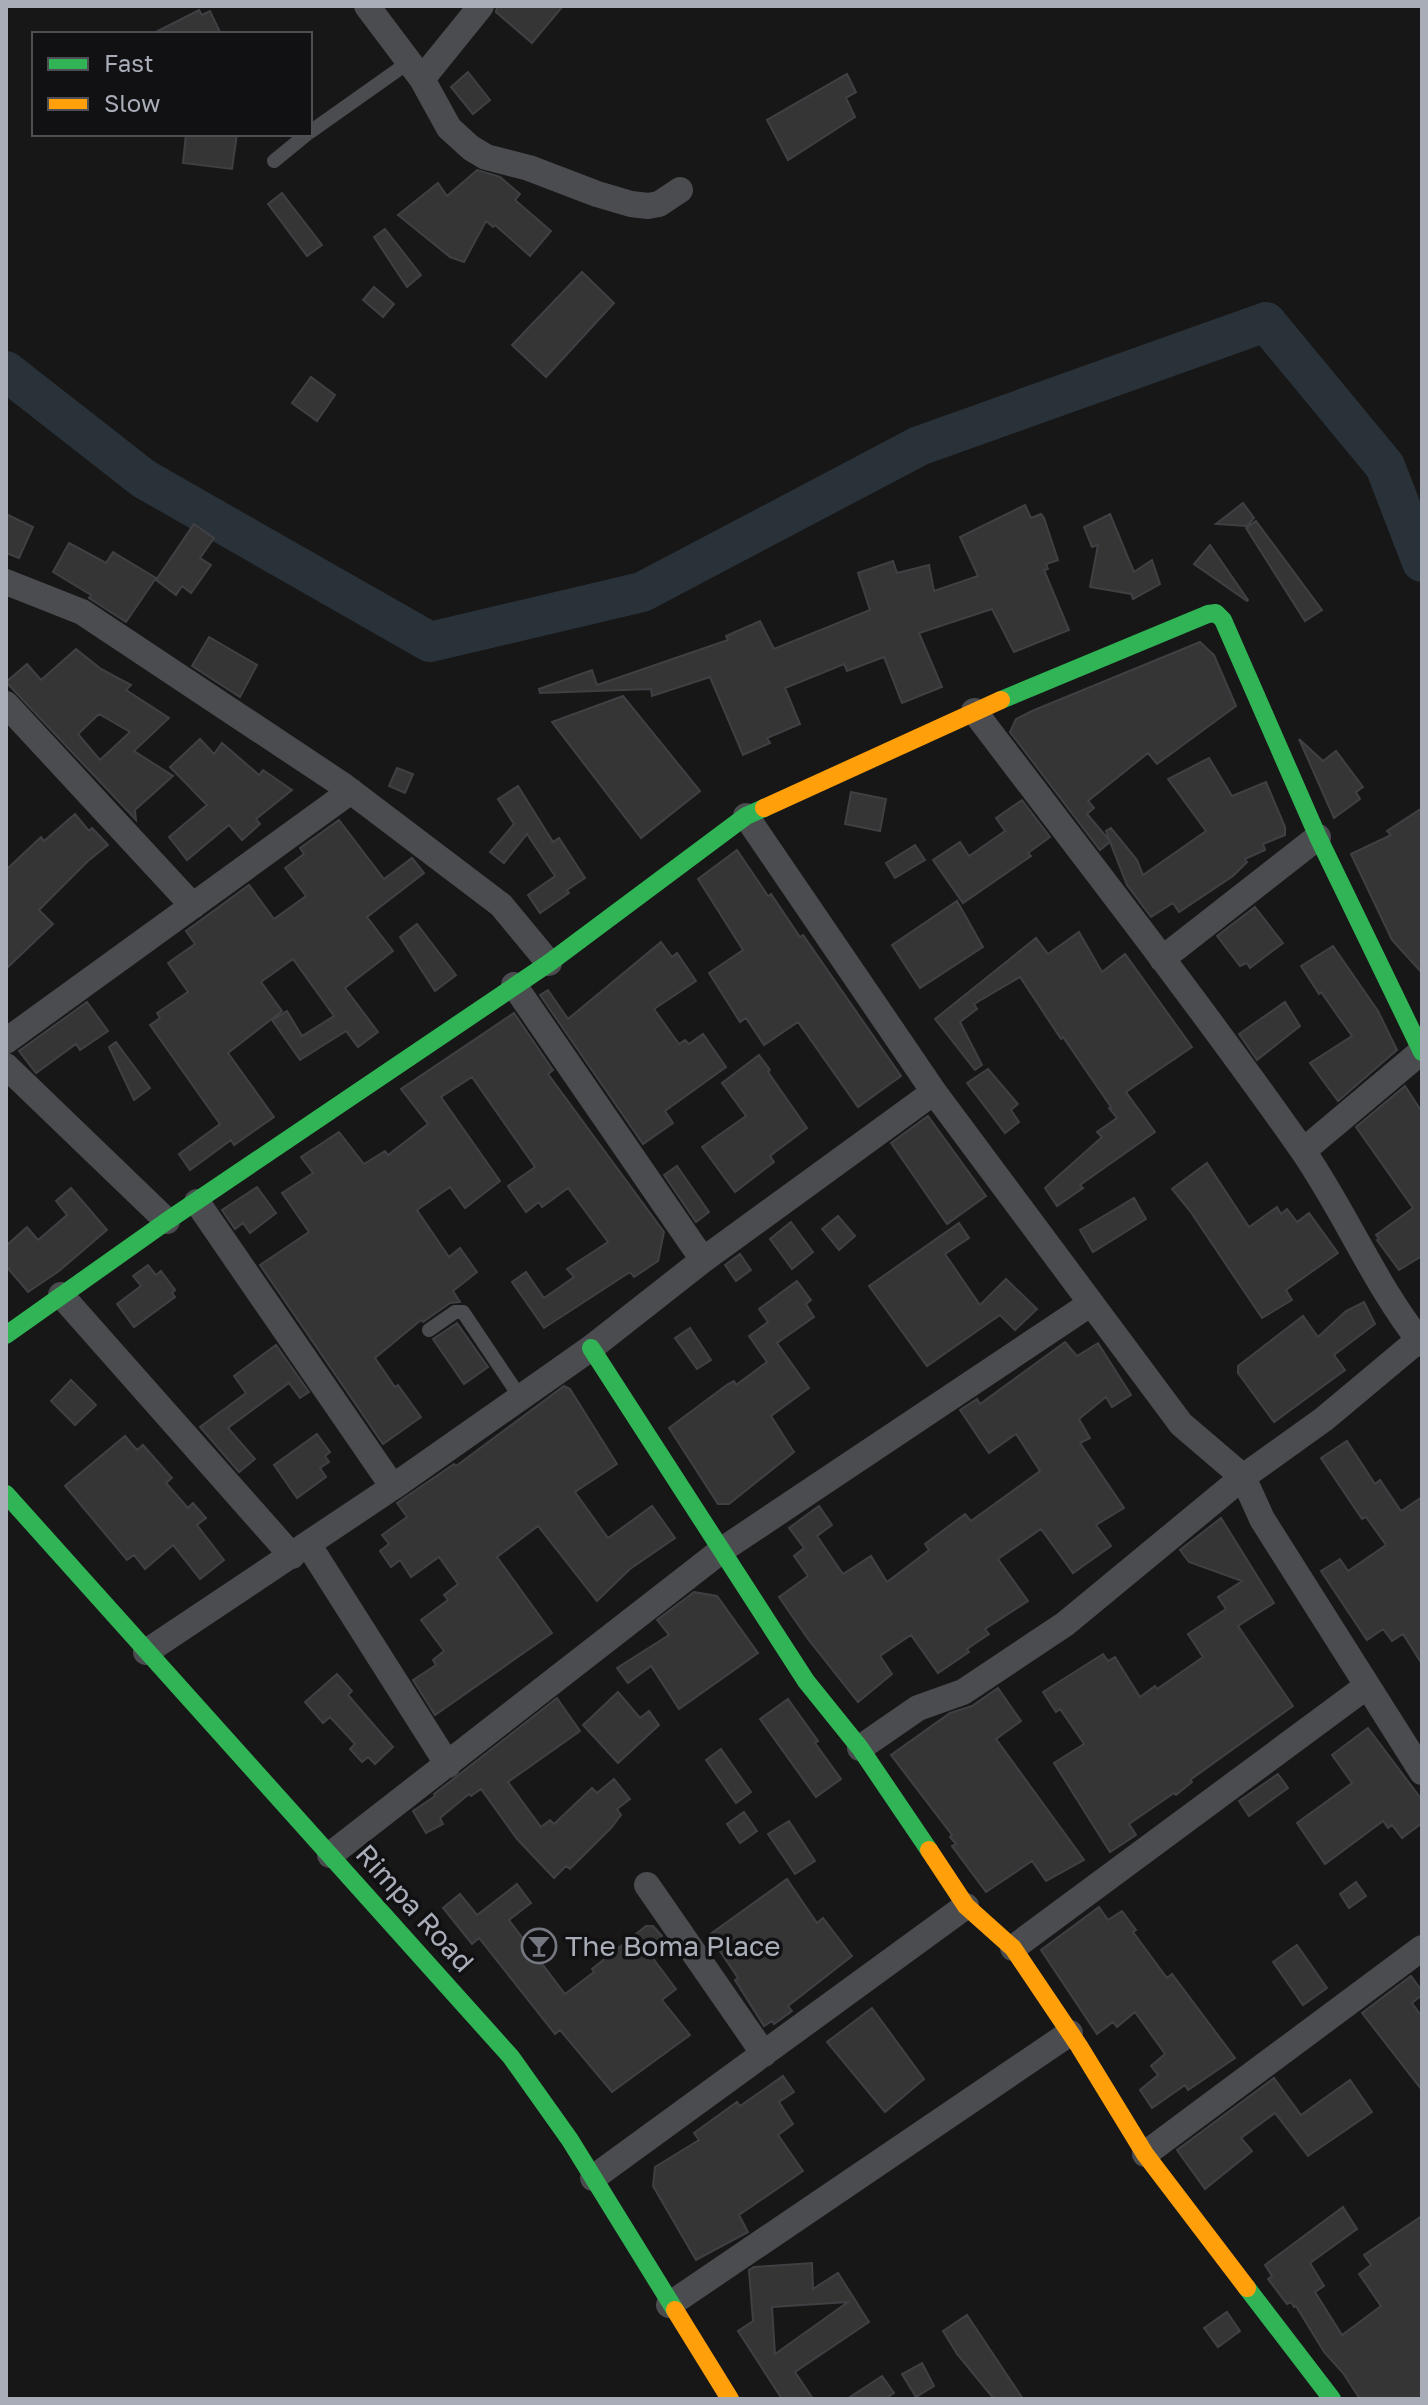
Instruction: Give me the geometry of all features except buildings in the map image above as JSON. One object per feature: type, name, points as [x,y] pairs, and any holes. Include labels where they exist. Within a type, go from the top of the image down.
[{"type":"street","points":[[367,6],[416,70],[449,128],[486,157],[529,168],[631,204],[659,204],[680,190]]},
{"type":"street","points":[[416,70],[481,6]]},
{"type":"street","points":[[6,582],[82,612],[351,791],[501,905],[549,963]]},
{"type":"street","points":[[6,1335],[167,1221],[549,963],[746,816],[974,711],[1216,613],[1223,620],[1318,837],[1422,1051],[1303,1151]]},
{"type":"street","points":[[6,704],[193,906]]},
{"type":"street","points":[[860,1748],[918,1708],[963,1692],[1065,1624],[1243,1477],[1324,1419],[1421,1340],[1381,1283],[1303,1151],[974,711]]},
{"type":"street","points":[[6,1041],[351,791]]},
{"type":"street","points":[[746,816],[934,1092],[1090,1304],[1181,1424],[1243,1477],[1262,1519],[1422,1772]]},
{"type":"street","points":[[1162,959],[1318,837]]},
{"type":"street","points":[[514,985],[703,1260]]},
{"type":"street","points":[[6,1066],[167,1221]]},
{"type":"street","points":[[146,1652],[393,1487],[591,1348],[703,1260],[934,1092]]},
{"type":"street","points":[[197,1202],[393,1487]]},
{"type":"street","points":[[61,1295],[300,1550],[448,1765]]},
{"type":"street","points":[[330,1855],[722,1550],[1090,1304]]},
{"type":"street","points":[[591,1348],[785,1651],[860,1748],[966,1906],[1013,1948],[1145,2154],[1332,2399]]},
{"type":"street","name":"Rimpa Road","points":[[6,1494],[511,2057],[555,2116],[669,2305],[730,2399]]},
{"type":"street","points":[[1013,1948],[1367,1686]]},
{"type":"street","points":[[647,1885],[764,2054]]},
{"type":"street","points":[[593,2178],[966,1906]]},
{"type":"street","points":[[1145,2154],[1422,1948]]},
{"type":"street","points":[[669,2305],[1070,2033]]},
{"type":"lane","points":[[312,131],[416,70]]},
{"type":"lane","points":[[274,161],[305,136]]},
{"type":"lane","points":[[429,1330],[455,1312],[463,1312],[520,1397]]},
{"type":"waterway","points":[[6,371],[144,479],[430,642],[642,592],[919,446],[1266,322],[1385,466],[1422,562]]},
{"type":"traffic: fast","points":[[1001,700],[1216,613],[1223,620],[1318,837],[1422,1052]]},
{"type":"traffic: fast","points":[[6,1335],[167,1221],[549,963],[746,816],[764,808]]},
{"type":"traffic: fast","points":[[591,1348],[806,1681],[860,1748],[929,1850]]},
{"type":"traffic: fast","points":[[6,1494],[511,2057],[570,2140],[675,2310]]},
{"type":"traffic: fast","points":[[1247,2288],[1332,2399]]},
{"type":"traffic: slow","points":[[764,808],[1001,700]]},
{"type":"traffic: slow","points":[[929,1850],[966,1906],[1013,1948],[1079,2046],[1145,2154],[1247,2288]]},
{"type":"traffic: slow","points":[[675,2310],[730,2399]]},
{"type":"place","name":"The Boma Place","points":[[539,1946]]}]
